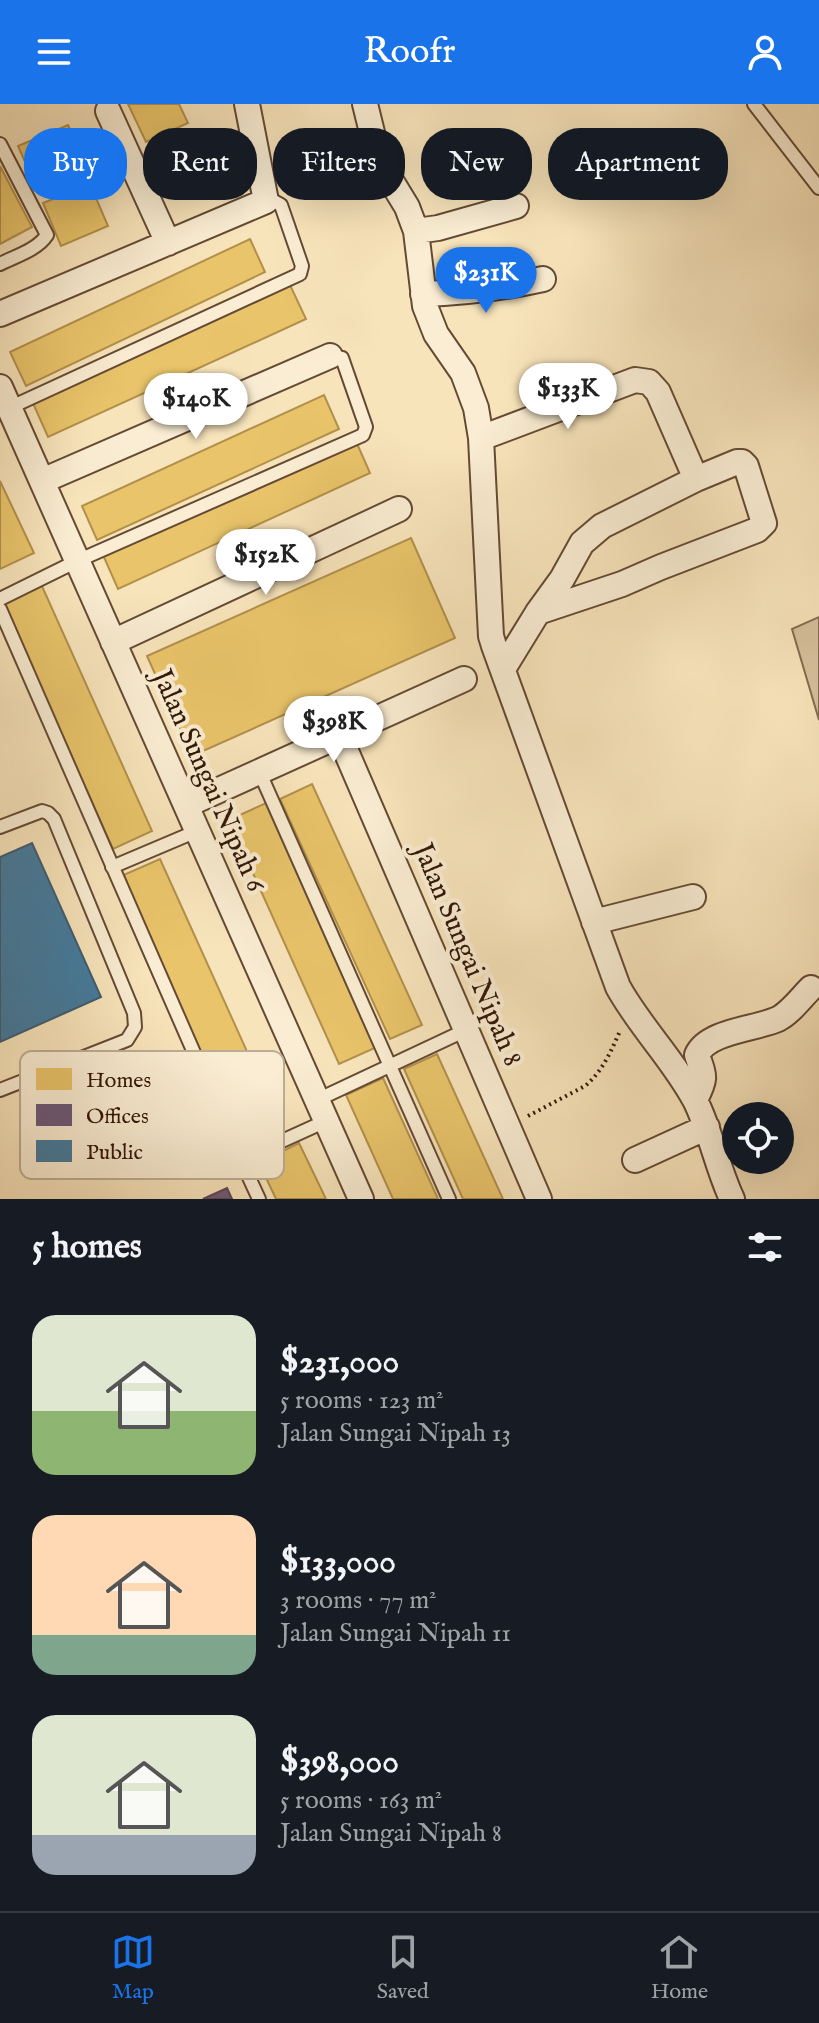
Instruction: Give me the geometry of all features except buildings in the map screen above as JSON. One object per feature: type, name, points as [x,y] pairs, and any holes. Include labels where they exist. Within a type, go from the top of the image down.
[{"type":"street","points":[[0,314],[266,201],[247,104]]},
{"type":"street","points":[[365,104],[379,161],[407,207],[416,231],[425,306],[436,334],[463,373],[476,408],[481,438],[491,636],[618,987],[630,1009],[666,1055],[695,1100],[732,1199]]},
{"type":"street","points":[[108,111],[168,243]]},
{"type":"street","points":[[416,231],[438,228],[516,206]]},
{"type":"street","points":[[423,294],[461,294],[543,279]]},
{"type":"street","points":[[42,481],[330,356]]},
{"type":"street","points":[[481,438],[635,380],[649,382],[658,392],[696,479]]},
{"type":"street","name":"Jalan Sungai Nipah 6","points":[[5,397],[361,1199]]},
{"type":"street","points":[[503,669],[538,612],[562,579],[582,543],[591,534],[696,479],[737,462],[746,466],[764,523],[757,530],[622,584],[538,612]]},
{"type":"street","points":[[113,642],[399,509]]},
{"type":"street","points":[[186,805],[464,679]]},
{"type":"street","name":"Jalan Sungai Nipah 8","points":[[339,735],[539,1199]]},
{"type":"street","points":[[594,922],[693,897]]},
{"type":"street","points":[[695,1100],[704,1079],[697,1055],[701,1046],[724,1035],[777,1019],[811,988]]},
{"type":"street","points":[[635,1160],[707,1127]]},
{"type":"lane","points":[[754,104],[819,188]]},
{"type":"lane","points":[[0,144],[47,235],[35,247],[0,264]]},
{"type":"lane","points":[[5,397],[300,274],[302,266],[281,205],[272,200],[266,201]]},
{"type":"lane","points":[[0,599],[77,561],[363,435],[366,427],[342,358],[330,356]]},
{"type":"lane","points":[[0,609],[193,1051]]},
{"type":"lane","points":[[259,771],[449,1199]]},
{"type":"lane","points":[[0,827],[42,811],[54,819],[134,1013],[135,1027],[127,1040],[99,1051]]},
{"type":"lane","points":[[112,867],[197,831]]},
{"type":"lane","points":[[284,1135],[391,1065],[466,1030]]},
{"type":"lane","points":[[0,1090],[20,1082]]},
{"type":"lane","points":[[250,1179],[259,1199]]},
{"type":"path","points":[[508,1127],[593,1080],[630,1009]]},
{"type":"shaded area","points":[[819,617],[819,720],[792,629]]}]
